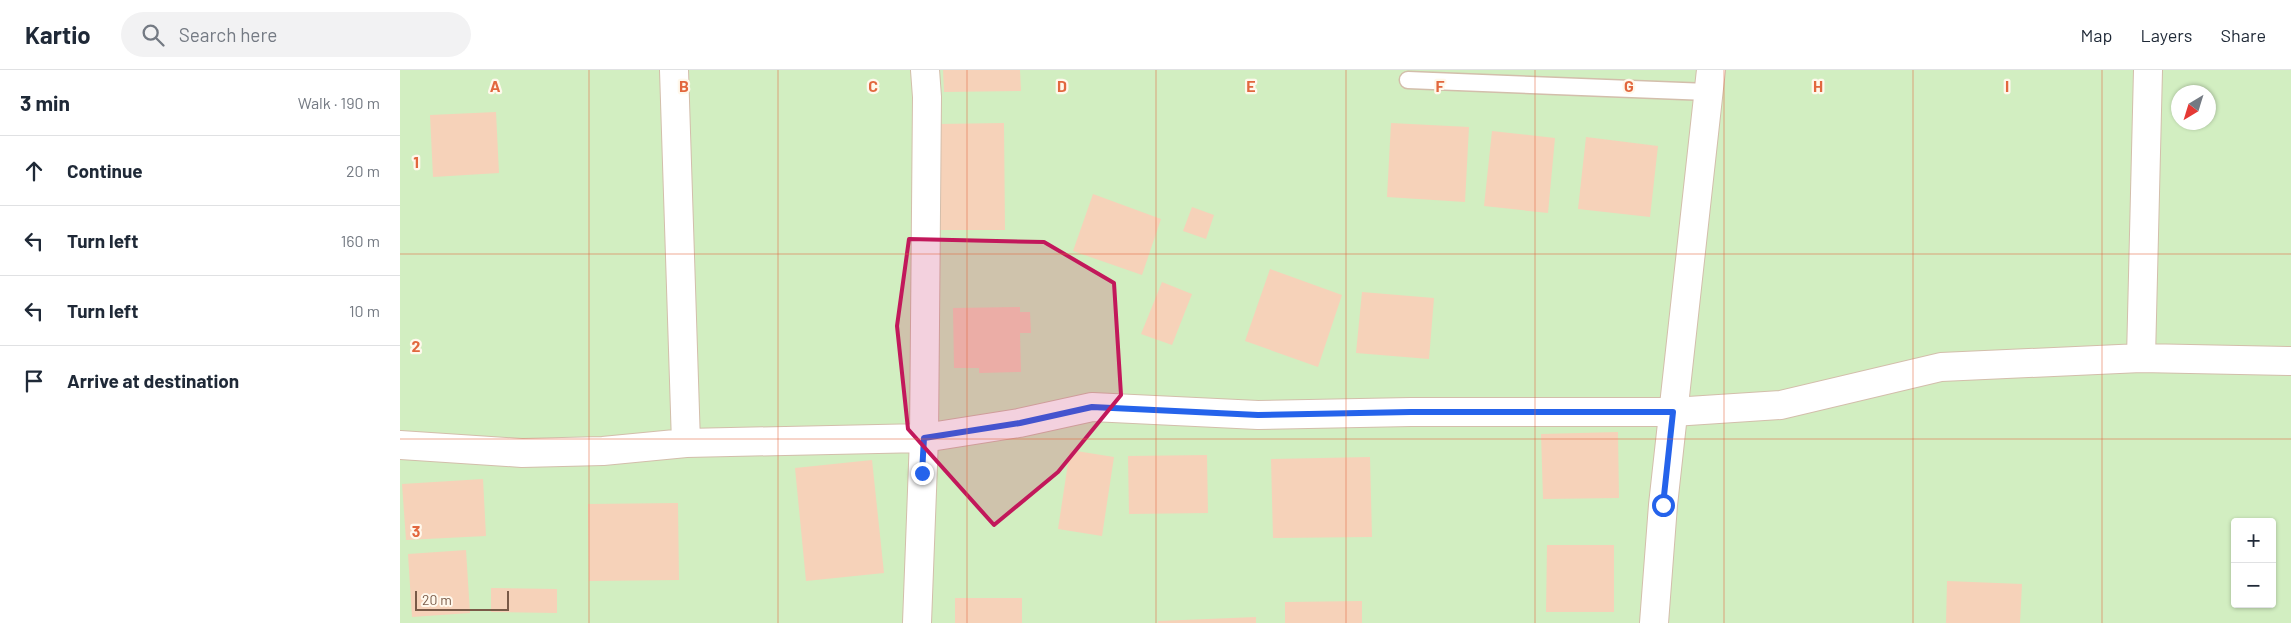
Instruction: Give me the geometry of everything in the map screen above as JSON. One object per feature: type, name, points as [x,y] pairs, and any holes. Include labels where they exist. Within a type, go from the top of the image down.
[{"type":"street","points":[[674,70],[686,443]]},
{"type":"street","points":[[917,623],[924,438],[927,106],[925,70]]},
{"type":"street","points":[[2141,358],[2148,70]]},
{"type":"street","points":[[1654,623],[1663,505],[1710,81]]},
{"type":"street","points":[[400,445],[522,453],[603,451],[686,443],[924,438],[1020,423],[1092,407],[1258,415],[1411,412],[1673,412],[1781,405],[1941,366],[2141,358],[2291,361]]},
{"type":"lane","points":[[1408,80],[1710,81]]},
{"type":"highlighted area","points":[[909,239],[1044,242],[1114,283],[1121,395],[1058,472],[994,525],[908,429],[897,326]]},
{"type":"green space","points":[[400,70],[2291,70],[2291,623],[400,623]]},
{"type":"building","points":[[943,70],[1020,70],[1021,91],[944,92]]},
{"type":"building","points":[[496,112],[499,173],[433,177],[430,115]]},
{"type":"building","points":[[1004,123],[1005,230],[940,230],[938,124]]},
{"type":"building","points":[[1391,123],[1469,127],[1465,202],[1387,197]]},
{"type":"building","points":[[1492,131],[1555,138],[1548,213],[1484,206]]},
{"type":"building","points":[[1586,137],[1658,146],[1650,217],[1578,209]]},
{"type":"building","points":[[1093,194],[1161,219],[1142,275],[1073,251]]},
{"type":"building","points":[[1192,207],[1214,215],[1206,239],[1183,231]]},
{"type":"building","points":[[1270,269],[1342,295],[1318,367],[1245,341]]},
{"type":"building","points":[[1162,282],[1192,294],[1172,345],[1141,334]]},
{"type":"building","points":[[1362,292],[1434,298],[1429,359],[1356,353]]},
{"type":"building","points":[[1020,307],[1020,312],[1030,312],[1031,333],[1020,333],[1021,372],[979,373],[979,368],[954,368],[953,308]]},
{"type":"building","points":[[1618,432],[1619,498],[1543,499],[1541,434]]},
{"type":"building","points":[[1070,450],[1114,457],[1102,536],[1058,529]]},
{"type":"building","points":[[1207,455],[1208,513],[1129,514],[1128,456]]},
{"type":"building","points":[[1370,457],[1372,537],[1273,538],[1271,459]]},
{"type":"building","points":[[872,460],[884,573],[806,581],[795,468]]},
{"type":"building","points":[[483,479],[486,536],[406,540],[402,484]]},
{"type":"building","points":[[678,503],[679,580],[589,581],[588,504]]},
{"type":"building","points":[[1547,545],[1614,545],[1614,612],[1546,612]]},
{"type":"building","points":[[466,550],[470,613],[412,617],[408,554]]},
{"type":"building","points":[[1947,581],[2022,584],[2020,623],[1946,623]]},
{"type":"building","points":[[491,588],[557,589],[557,613],[491,612]]},
{"type":"building","points":[[955,598],[1022,598],[1022,623],[955,623]]},
{"type":"building","points":[[1362,601],[1362,623],[1285,623],[1285,602]]},
{"type":"building","points":[[1256,617],[1256,623],[1158,623],[1158,621]]},
{"type":"route","points":[[922,473],[924,438],[1020,423],[1092,407],[1258,415],[1411,412],[1673,412],[1663,505]]}]
